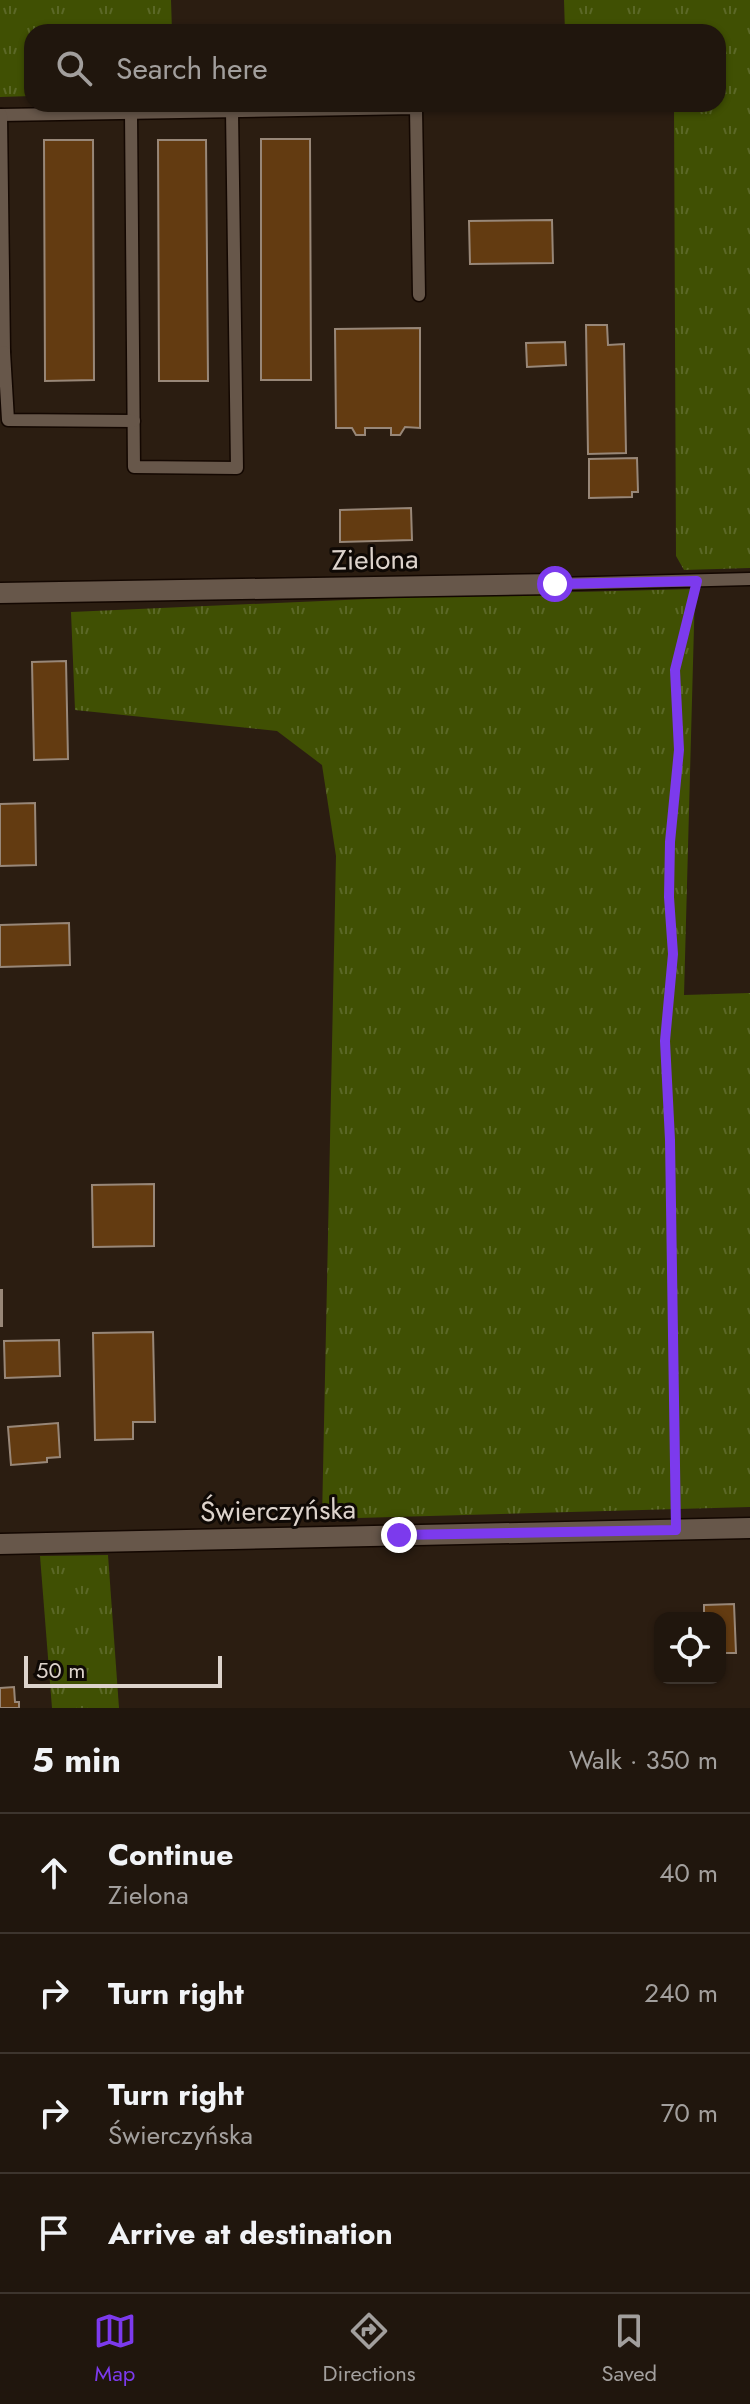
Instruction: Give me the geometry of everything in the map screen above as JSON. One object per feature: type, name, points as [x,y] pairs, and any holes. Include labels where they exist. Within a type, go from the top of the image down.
[{"type":"street","name":"Zielona","points":[[0,593],[555,584]]},
{"type":"street","name":"Świerczyńska","points":[[0,1544],[750,1528]]},
{"type":"lane","points":[[134,421],[8,420],[2,352],[1,115],[182,112]]},
{"type":"lane","points":[[131,113],[134,467],[237,468],[232,112]]},
{"type":"lane","points":[[416,112],[419,295]]},
{"type":"lane","name":"Zielona","points":[[555,584],[750,579]]},
{"type":"path","points":[[676,1530],[670,1140],[665,1041],[673,954],[669,897],[670,842],[679,750],[675,670],[697,581]]},
{"type":"green space","points":[[0,0],[171,0],[172,24],[24,24],[24,96],[0,97]]},
{"type":"green space","points":[[564,0],[750,0],[750,568],[684,570],[676,556],[674,112],[726,112],[726,24],[565,24]]},
{"type":"green space","points":[[695,589],[684,995],[750,993],[750,1507],[322,1519],[336,856],[322,765],[277,731],[75,710],[71,612],[458,595]]},
{"type":"green space","points":[[108,1555],[119,1708],[52,1708],[40,1556]]},
{"type":"building","points":[[261,139],[310,139],[311,380],[261,380]]},
{"type":"building","points":[[44,140],[93,140],[94,380],[45,381]]},
{"type":"building","points":[[158,140],[206,140],[208,381],[159,381]]},
{"type":"building","points":[[552,220],[553,263],[470,264],[469,221]]},
{"type":"building","points":[[586,325],[607,325],[608,345],[624,344],[626,453],[588,454]]},
{"type":"building","points":[[420,328],[420,428],[405,427],[400,435],[391,435],[391,428],[365,428],[365,435],[356,435],[352,428],[336,428],[335,329]]},
{"type":"building","points":[[565,342],[566,365],[527,367],[526,343]]},
{"type":"building","points":[[637,458],[638,492],[632,492],[632,497],[589,498],[589,459]]},
{"type":"building","points":[[411,508],[412,540],[340,542],[340,510]]},
{"type":"building","points":[[66,661],[68,759],[34,760],[32,662]]},
{"type":"building","points":[[35,803],[36,865],[0,866],[0,804]]},
{"type":"building","points":[[69,923],[70,965],[0,967],[0,925]]},
{"type":"building","points":[[154,1184],[154,1246],[93,1247],[92,1185]]},
{"type":"building","points":[[2,1290],[2,1326],[0,1326]]},
{"type":"building","points":[[153,1332],[155,1422],[133,1422],[133,1439],[95,1440],[93,1333]]},
{"type":"building","points":[[59,1340],[60,1376],[5,1378],[4,1341]]},
{"type":"building","points":[[58,1423],[60,1457],[47,1458],[47,1462],[11,1465],[8,1427]]},
{"type":"building","points":[[734,1604],[736,1653],[726,1653],[726,1612],[704,1612],[704,1605]]},
{"type":"building","points":[[14,1687],[15,1702],[19,1702],[19,1708],[0,1708],[0,1688]]},
{"type":"route","points":[[399,1535],[676,1530],[670,1140],[665,1041],[673,954],[669,897],[670,842],[679,750],[675,670],[697,581],[555,584]]}]
